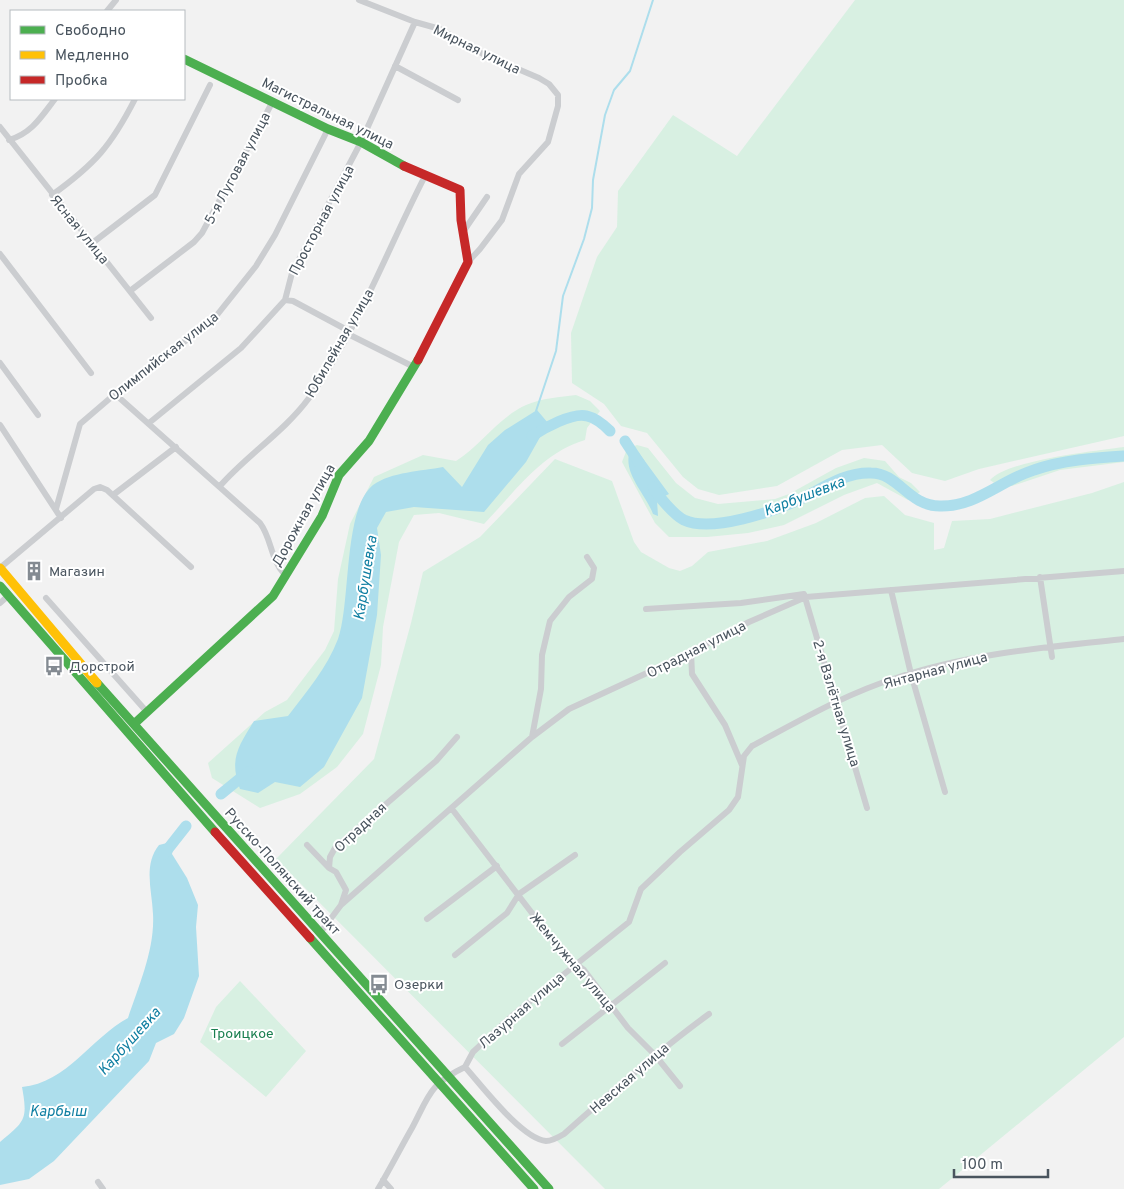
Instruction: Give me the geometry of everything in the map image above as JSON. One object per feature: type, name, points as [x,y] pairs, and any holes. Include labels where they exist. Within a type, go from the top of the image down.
[{"type":"main road","name":"Магистральная улица","points":[[185,59],[328,129],[362,142],[425,176],[460,190],[463,232]]},
{"type":"main road","points":[[463,232],[468,262]]},
{"type":"main road","name":"Дорожная улица","points":[[134,724],[273,596],[322,516],[339,475],[369,441],[414,367],[468,262]]},
{"type":"main road","name":"Русско-Полянский тракт","points":[[0,568],[62,644],[549,1189]]},
{"type":"main road","name":"Русско-Полянский тракт","points":[[0,586],[127,734],[534,1189]]},
{"type":"street","points":[[108,10],[116,0]]},
{"type":"street","name":"Мирная улица","points":[[358,0],[415,22],[440,29],[483,54],[539,78],[549,84],[558,95],[558,106],[548,142],[519,174],[502,220],[468,262]]},
{"type":"street","name":"Просторная улица","points":[[285,300],[292,273],[362,142],[415,22]]},
{"type":"street","points":[[395,66],[458,100]]},
{"type":"street","points":[[91,244],[155,194],[210,85]]},
{"type":"street","points":[[9,140],[22,136],[34,127],[54,100]]},
{"type":"street","points":[[52,195],[100,157],[123,122],[134,100]]},
{"type":"street","name":"5-я Луговая улица","points":[[130,291],[194,242],[202,233],[273,101]]},
{"type":"street","name":"Ясная улица","points":[[0,127],[151,318]]},
{"type":"street","name":"Олимпийская улица","points":[[56,509],[80,424],[114,394],[213,320],[256,266],[274,235],[328,129]]},
{"type":"street","name":"Юбилейная улица","points":[[220,486],[302,406],[348,333],[425,176]]},
{"type":"street","points":[[463,232],[488,197]]},
{"type":"street","points":[[0,254],[91,373]]},
{"type":"street","points":[[149,423],[241,348],[285,300],[293,301],[348,333],[414,367]]},
{"type":"street","points":[[0,363],[38,415]]},
{"type":"street","points":[[114,394],[260,523],[268,537],[274,559],[285,575]]},
{"type":"street","points":[[0,425],[61,518]]},
{"type":"street","points":[[113,495],[176,447]]},
{"type":"street","points":[[0,568],[94,489],[100,487],[113,495],[191,566]]},
{"type":"street","points":[[532,737],[541,689],[542,655],[550,621],[569,597],[592,579],[594,568],[588,557]]},
{"type":"street","name":"Отрадная улица","points":[[341,905],[532,737],[569,709],[691,652],[749,622],[806,597],[1040,576],[1124,571]]},
{"type":"street","points":[[1040,576],[1052,657]]},
{"type":"street","points":[[891,590],[911,674],[945,792]]},
{"type":"street","points":[[646,609],[741,603],[804,594],[806,597]]},
{"type":"street","points":[[0,602],[8,596]]},
{"type":"street","name":"2-я Взлётная улица","points":[[806,597],[834,702],[853,756],[867,808]]},
{"type":"street","points":[[46,598],[147,712]]},
{"type":"street","name":"Янтарная улица","points":[[742,765],[744,756],[752,746],[834,702],[911,674],[1008,652],[1124,639]]},
{"type":"street","points":[[691,652],[692,674],[726,725],[742,765]]},
{"type":"street","name":"Отрадная","points":[[341,905],[346,890],[340,878],[329,868],[330,857],[335,848],[436,761],[457,737]]},
{"type":"street","name":"Лазурная улица","points":[[465,1067],[473,1052],[513,1014],[629,922],[642,889],[680,852],[729,810],[738,797],[742,765]]},
{"type":"street","name":"Жемчужная улица","points":[[452,809],[565,956],[584,970],[628,1028],[656,1055],[680,1086]]},
{"type":"street","points":[[307,845],[329,868]]},
{"type":"street","points":[[455,955],[507,913],[519,894],[575,854]]},
{"type":"street","points":[[427,919],[497,866]]},
{"type":"street","points":[[320,933],[341,905]]},
{"type":"street","points":[[562,1044],[665,963]]},
{"type":"street","name":"Невская улица","points":[[465,1067],[521,1129],[535,1139],[549,1141],[564,1134],[656,1055],[709,1014]]},
{"type":"street","points":[[378,1189],[425,1099],[447,1075],[465,1067]]},
{"type":"street","points":[[383,1180],[391,1189]]},
{"type":"street","points":[[98,1182],[103,1189]]},
{"type":"green space","points":[[855,0],[1124,0],[1124,436],[979,469],[945,481],[912,473],[882,445],[842,450],[777,486],[719,495],[698,489],[683,477],[647,433],[621,426],[604,404],[572,383],[571,333],[597,257],[617,227],[618,191],[673,115],[737,156]]},
{"type":"green space","points":[[576,395],[590,401],[600,411],[587,428],[585,440],[569,446],[542,464],[529,475],[484,524],[439,513],[414,515],[399,542],[383,627],[381,665],[363,734],[337,767],[300,794],[260,808],[212,778],[208,763],[265,712],[287,700],[325,650],[334,631],[338,579],[350,524],[374,477],[423,455],[456,461],[516,410],[538,401]]},
{"type":"green space","points":[[637,445],[648,448],[676,483],[695,498],[718,504],[775,499],[789,494],[836,468],[864,458],[885,461],[899,477],[911,483],[920,492],[908,500],[877,483],[844,495],[784,525],[748,533],[707,537],[669,537],[655,523],[622,462],[627,449]]},
{"type":"green space","points":[[1124,447],[1124,462],[1060,470],[1012,486],[997,485],[990,480],[1014,467],[1033,462]]},
{"type":"green space","points":[[555,459],[612,481],[634,542],[641,552],[669,568],[680,571],[692,566],[708,552],[767,541],[816,523],[865,498],[884,496],[905,515],[934,523],[934,550],[944,548],[952,521],[990,519],[1092,493],[1124,482],[1124,1037],[939,1189],[605,1189],[276,859],[374,759],[423,572],[480,537]]},
{"type":"green space","name":"Троицкое","points":[[240,981],[306,1051],[266,1097],[200,1042],[216,1007]]},
{"type":"water","points":[[537,410],[548,423],[526,462],[484,512],[414,507],[386,512],[377,528],[381,555],[377,615],[362,698],[324,767],[300,787],[275,782],[258,793],[240,789],[235,761],[240,746],[254,721],[288,716],[322,670],[338,639],[345,603],[352,535],[363,497],[373,485],[389,477],[443,467],[462,487],[488,445],[505,430]]},
{"type":"water","points":[[630,451],[639,453],[669,494],[657,500],[658,516],[653,514],[632,475],[628,459]]},
{"type":"water","name":"Карбыш","points":[[175,841],[172,854],[187,878],[198,905],[196,927],[199,976],[184,1018],[174,1034],[156,1043],[149,1061],[54,1161],[29,1179],[0,1185],[0,1142],[23,1119],[25,1107],[22,1087],[38,1084],[66,1069],[102,1037],[128,1018],[149,954],[153,927],[150,878],[151,861],[159,845]]},
{"type":"waterway","points":[[536,411],[556,351],[563,296],[584,239],[592,208],[593,180],[605,115],[614,90],[630,71],[653,0]]},
{"type":"waterway","name":"Карбушевка","points":[[532,436],[567,418],[581,415],[594,418],[610,431]]},
{"type":"waterway","name":"Карбушевка","points":[[625,441],[640,464]]},
{"type":"waterway","name":"Карбушевка","points":[[653,487],[680,518],[696,523],[710,524],[743,519],[775,509],[801,499],[843,478],[861,473],[881,474],[897,483],[911,496],[920,501],[929,505],[940,506],[953,505],[977,498],[1022,474],[1056,464],[1124,456]]},
{"type":"waterway","name":"Карбушевка","points":[[221,794],[248,772]]},
{"type":"waterway","name":"Карбушевка","points":[[164,854],[186,826]]},
{"type":"traffic: fast","points":[[185,59],[328,129],[361,142],[404,166]]},
{"type":"traffic: fast","points":[[134,724],[273,596],[322,516],[339,475],[369,441],[418,360]]},
{"type":"traffic: fast","points":[[0,586],[215,832]]},
{"type":"traffic: fast","points":[[97,683],[549,1189]]},
{"type":"traffic: fast","points":[[310,938],[534,1189]]},
{"type":"traffic: slow","points":[[0,568],[97,683]]},
{"type":"traffic: jam","points":[[404,166],[460,190],[461,220],[468,262],[418,360]]},
{"type":"traffic: jam","points":[[215,832],[310,938]]},
{"type":"place","name":"Магазин","points":[[34,571]]},
{"type":"place","name":"Дорстрой","points":[[54,666]]},
{"type":"place","name":"Озерки","points":[[379,984]]}]
